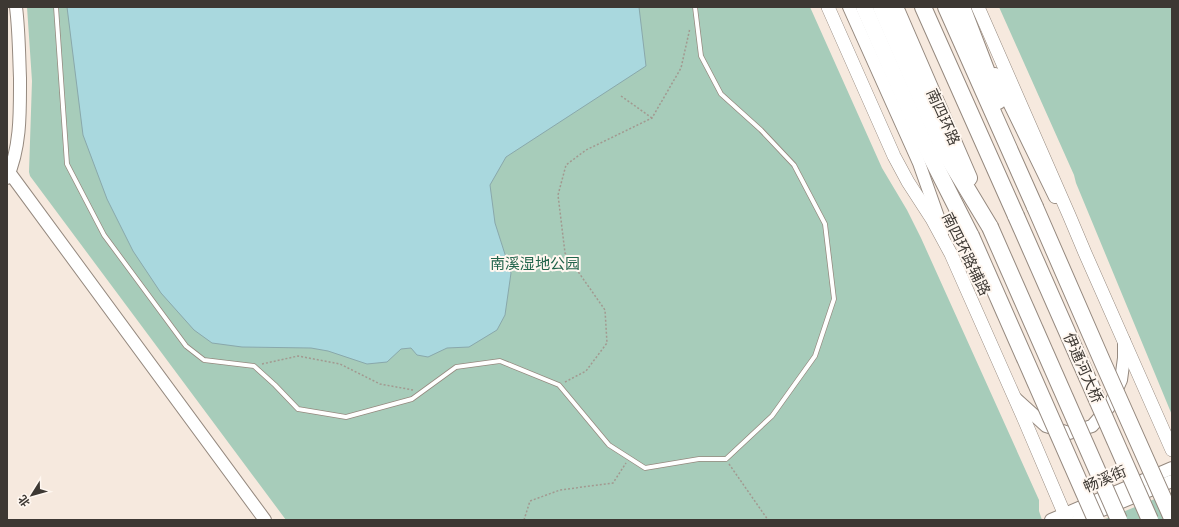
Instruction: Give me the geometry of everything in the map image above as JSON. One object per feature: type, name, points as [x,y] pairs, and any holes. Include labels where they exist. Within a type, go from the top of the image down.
[{"type":"highway","points":[[864,7],[924,143],[970,236],[1096,520]]},
{"type":"highway","points":[[881,7],[943,149],[990,227]]},
{"type":"highway","name":"南四环路","points":[[894,7],[990,227]]},
{"type":"highway","name":"南四环路","points":[[923,7],[1016,216]]},
{"type":"highway","points":[[946,7],[1034,204],[1099,356],[1172,518]]},
{"type":"highway","points":[[969,10],[1023,160],[1034,204]]},
{"type":"highway","points":[[931,120],[945,185]]},
{"type":"highway","name":"伊通河大桥","points":[[1016,216],[1150,520]]},
{"type":"highway","name":"伊通河大桥","points":[[990,227],[1119,520]]},
{"type":"main road","name":"南四环路辅路","points":[[828,7],[894,156],[951,254],[1066,517]]},
{"type":"main road","points":[[969,10],[1069,215],[1084,253],[1172,450]]},
{"type":"street","points":[[16,7],[19,35],[20,115],[16,148],[8,175],[266,520]]},
{"type":"street","points":[[849,7],[919,162],[951,254]]},
{"type":"street","points":[[995,82],[1084,253]]},
{"type":"street","points":[[1015,398],[1046,426],[1069,433],[1092,426],[1109,407],[1121,380],[1124,358],[1124,341]]},
{"type":"street","name":"畅溪街","points":[[1051,520],[1066,517],[1172,468]]},
{"type":"street","name":"畅溪街","points":[[1078,520],[1172,481]]},
{"type":"lane","points":[[56,7],[67,164],[104,235],[186,346],[204,360],[254,366],[276,385],[298,409],[346,417],[412,400],[456,368],[500,361],[559,385],[609,445],[645,468],[699,459],[726,459],[772,416],[815,356],[834,298],[825,224],[794,165],[761,130],[721,94],[700,56],[695,8]]},
{"type":"path","points":[[559,385],[586,371],[608,343],[605,310],[565,253],[558,195],[566,165],[586,150],[652,118],[681,68],[695,8]]},
{"type":"path","points":[[621,96],[652,118]]},
{"type":"path","points":[[254,366],[298,356],[340,364],[380,384],[423,391]]},
{"type":"path","points":[[524,520],[530,501],[560,490],[613,483],[630,458]]},
{"type":"path","points":[[726,459],[758,508],[768,520]]},
{"type":"green space","name":"南溪湿地公园","points":[[27,7],[810,7],[882,168],[907,210],[921,238],[1039,500],[1039,511],[1042,520],[286,520],[30,176],[32,81]]},
{"type":"green space","points":[[999,7],[1172,7],[1172,415],[1074,175]]},
{"type":"green space","points":[[1172,492],[1172,520],[1103,520]]},
{"type":"water","points":[[67,7],[639,7],[646,66],[506,157],[490,185],[495,223],[511,273],[505,315],[497,330],[469,347],[447,348],[428,357],[417,355],[411,348],[401,349],[387,362],[367,364],[328,351],[311,348],[242,347],[212,343],[194,330],[161,293],[133,251],[107,199],[83,135]]}]
